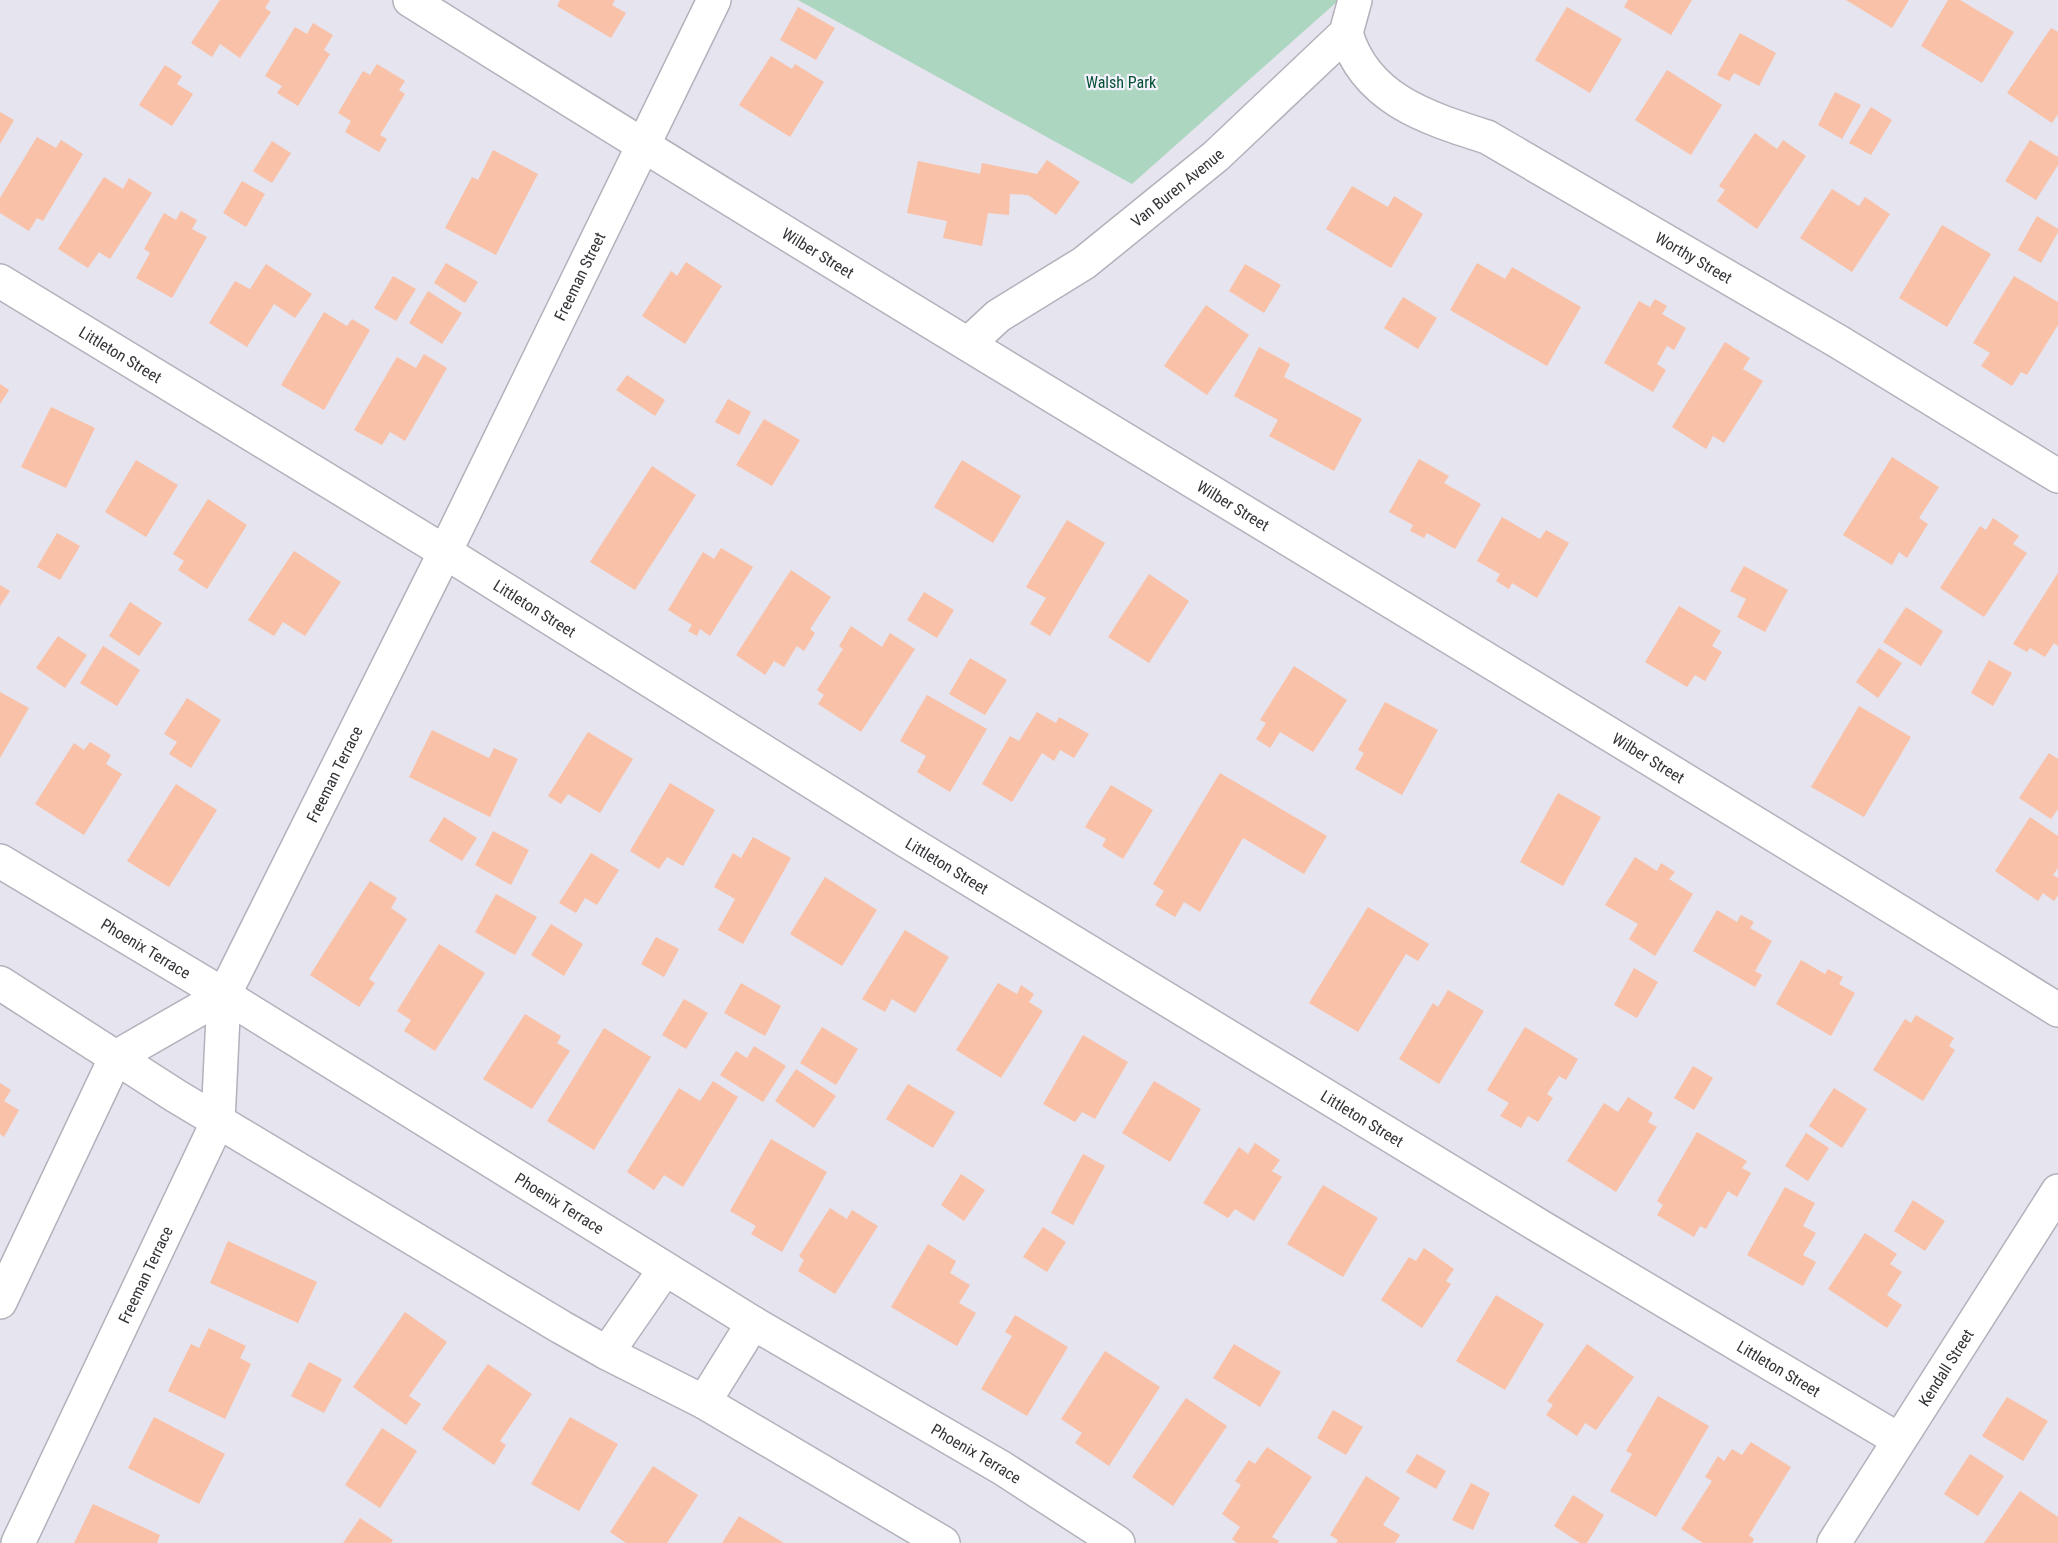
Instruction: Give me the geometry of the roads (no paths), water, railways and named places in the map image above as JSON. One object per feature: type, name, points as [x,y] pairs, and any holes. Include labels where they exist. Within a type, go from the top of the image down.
[{"type":"street","name":"Wilber Street","points":[[410,0],[642,146],[1783,838],[2058,1010]]},
{"type":"street","name":"Freeman Street","points":[[445,552],[714,0]]},
{"type":"street","points":[[1346,33],[1355,0]]},
{"type":"street","name":"Van Buren Avenue","points":[[968,344],[998,316],[1084,263],[1216,156],[1346,33]]},
{"type":"street","name":"Worthy Street","points":[[1346,33],[1360,67],[1377,86],[1399,101],[1444,123],[1487,137],[1839,342],[2058,476]]},
{"type":"street","name":"Littleton Street","points":[[0,281],[445,552],[905,840],[1540,1227],[1899,1440]]},
{"type":"street","name":"Freeman Terrace","points":[[18,1543],[218,1121],[224,995],[445,552]]},
{"type":"street","name":"Phoenix Terrace","points":[[0,861],[224,995],[753,1323],[1002,1468],[1118,1543]]},
{"type":"street","points":[[0,983],[218,1121],[607,1353],[704,1402],[943,1543]]},
{"type":"street","points":[[0,1302],[116,1057],[224,995]]},
{"type":"street","name":"Kendall Street","points":[[1834,1543],[2058,1191]]},
{"type":"street","points":[[607,1353],[665,1269]]},
{"type":"street","points":[[704,1402],[753,1323]]},
{"type":"park label","name":"Walsh Park","points":[[1121,82]]}]
